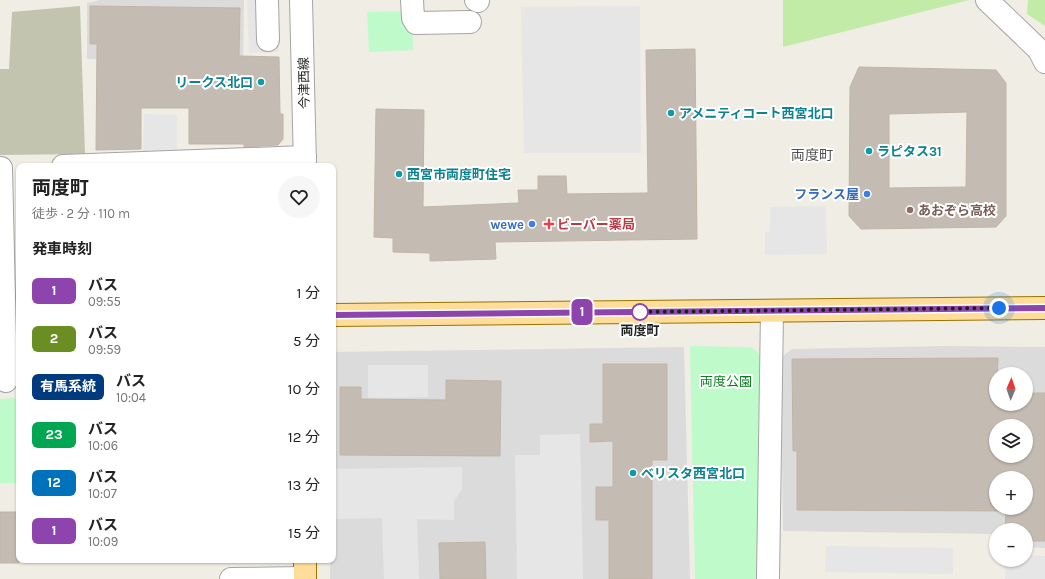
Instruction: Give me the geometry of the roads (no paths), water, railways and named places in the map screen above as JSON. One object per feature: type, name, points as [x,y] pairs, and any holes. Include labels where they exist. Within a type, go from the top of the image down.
[{"type":"main road","points":[[336,315],[1045,308]]},
{"type":"street","points":[[267,0],[268,40]]},
{"type":"street","name":"今津西線","points":[[301,0],[305,162]]},
{"type":"street","points":[[412,0],[413,18],[416,23],[470,22]]},
{"type":"street","points":[[987,0],[1039,50],[1045,62]]},
{"type":"street","points":[[244,163],[305,162]]},
{"type":"street","points":[[7,168],[1,215],[8,381]]},
{"type":"street","points":[[768,579],[772,310]]},
{"type":"street","points":[[231,579],[305,572]]},
{"type":"place","name":"リークス北口","points":[[261,82]]},
{"type":"place","name":"アメニティコート西宮北口","points":[[671,113]]},
{"type":"place","name":"ラピタス31","points":[[869,151]]},
{"type":"place","name":"西宮市両度町住宅","points":[[399,174]]},
{"type":"place","name":"フランス屋","points":[[867,194]]},
{"type":"place","name":"あおぞら高校","points":[[910,210]]},
{"type":"place","name":"wewe","points":[[532,224]]},
{"type":"place","name":"ビーバー薬局","points":[[549,224]]},
{"type":"place","name":"両度町","points":[[640,312]]},
{"type":"place","name":"ベリスタ西宮北口","points":[[633,473]]},
{"type":"district","name":"両度町","points":[[812,155]]},
{"type":"park label","name":"両度公園","points":[[726,381]]}]
